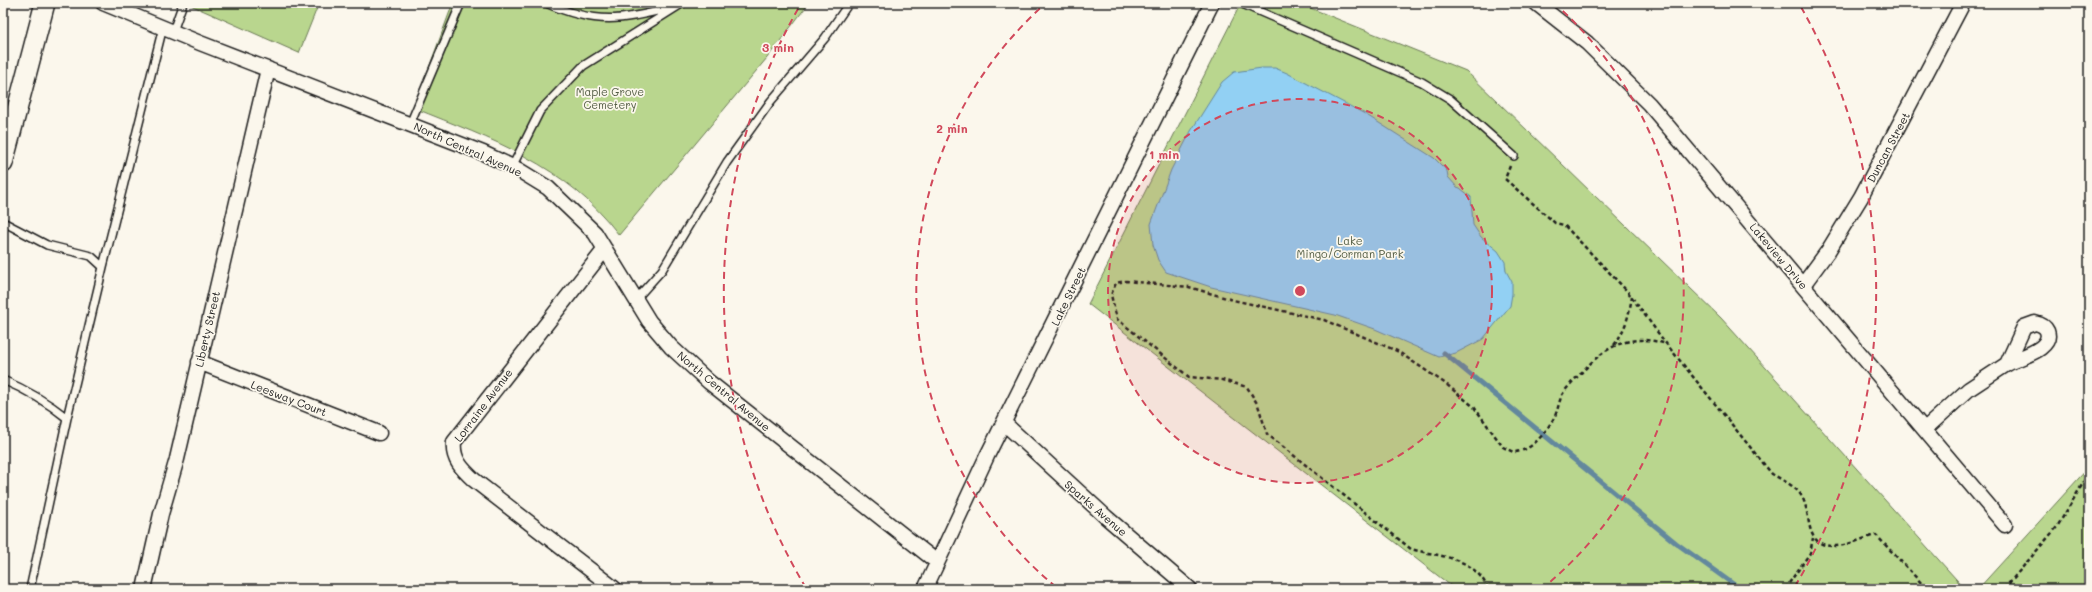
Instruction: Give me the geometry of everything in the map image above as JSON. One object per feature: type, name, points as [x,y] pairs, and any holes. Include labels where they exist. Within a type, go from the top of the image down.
[{"type":"main road","points":[[3,163],[45,3]]},
{"type":"street","name":"North Central Avenue","points":[[103,3],[410,124],[512,167],[548,188],[594,233],[649,321],[660,334],[709,382],[937,562]]},
{"type":"street","name":"Lake Street","points":[[925,589],[1004,423],[1212,3]]},
{"type":"street","name":"Duncan Street","points":[[1803,285],[1828,251],[1864,191],[1963,3]]},
{"type":"street","name":"Lakeview Drive","points":[[1544,6],[1587,43],[1649,104],[2005,525]]},
{"type":"street","name":"Liberty Street","points":[[144,589],[200,362],[268,69]]},
{"type":"street","name":"Lorraine Avenue","points":[[605,249],[454,442],[454,448],[458,462],[474,480],[615,589]]},
{"type":"street","name":"Leesway Court","points":[[200,362],[379,433]]},
{"type":"street","points":[[1925,429],[1969,390],[2007,364]]},
{"type":"street","name":"Sparks Avenue","points":[[1004,423],[1089,502],[1187,588]]},
{"type":"lane","points":[[30,589],[66,418],[103,267],[168,29],[183,3]]},
{"type":"lane","points":[[410,124],[461,3]]},
{"type":"lane","points":[[546,3],[569,13],[604,20],[638,17],[682,4]]},
{"type":"lane","points":[[636,299],[662,270],[726,162],[771,101],[826,38],[849,3]]},
{"type":"lane","points":[[1240,3],[1422,82],[1450,99],[1514,156]]},
{"type":"lane","points":[[512,167],[540,112],[583,66],[682,4]]},
{"type":"lane","points":[[3,222],[47,245],[91,256],[103,267]]},
{"type":"lane","points":[[3,380],[31,393],[51,405],[66,418]]},
{"type":"path","points":[[1514,156],[1505,179],[1555,223],[1564,225],[1632,296],[1667,344],[1772,474],[1792,485],[1802,496],[1813,537],[1810,553],[1785,589]]},
{"type":"path","points":[[1488,589],[1484,579],[1460,560],[1411,549],[1267,434],[1258,405],[1247,387],[1222,380],[1189,377],[1117,319],[1111,296],[1116,283],[1126,281],[1189,287],[1233,300],[1324,320],[1397,351],[1446,384],[1474,407],[1503,447],[1513,452],[1518,452],[1533,445],[1555,415],[1562,395],[1594,360],[1614,345],[1622,334],[1627,322],[1632,296]]},
{"type":"path","points":[[1614,345],[1628,341],[1667,344]]},
{"type":"path","points":[[2004,589],[2057,527],[2089,473]]},
{"type":"path","points":[[1813,537],[1819,543],[1842,546],[1876,535],[1926,589]]},
{"type":"green space","points":[[186,3],[319,3],[299,53]]},
{"type":"green space","name":"Maple Grove Cemetery","points":[[453,3],[809,3],[767,58],[619,235],[598,210],[551,172],[526,157],[472,131],[414,108]]},
{"type":"green space","name":"Lake Mingo/Corman Park","points":[[1241,3],[1298,3],[1466,71],[1721,318],[1965,589],[1455,589],[1088,304]]},
{"type":"green space","points":[[2089,467],[2089,589],[1978,589]]},
{"type":"water","points":[[1262,68],[1275,68],[1287,73],[1365,114],[1434,158],[1447,171],[1448,177],[1457,187],[1471,197],[1473,225],[1481,237],[1498,251],[1505,262],[1506,271],[1512,282],[1510,306],[1483,339],[1456,353],[1439,357],[1375,329],[1335,315],[1211,287],[1166,272],[1158,260],[1153,245],[1151,224],[1171,170],[1191,131],[1222,82],[1234,72]]},
{"type":"waterway","points":[[1444,353],[1676,543],[1740,589]]}]
